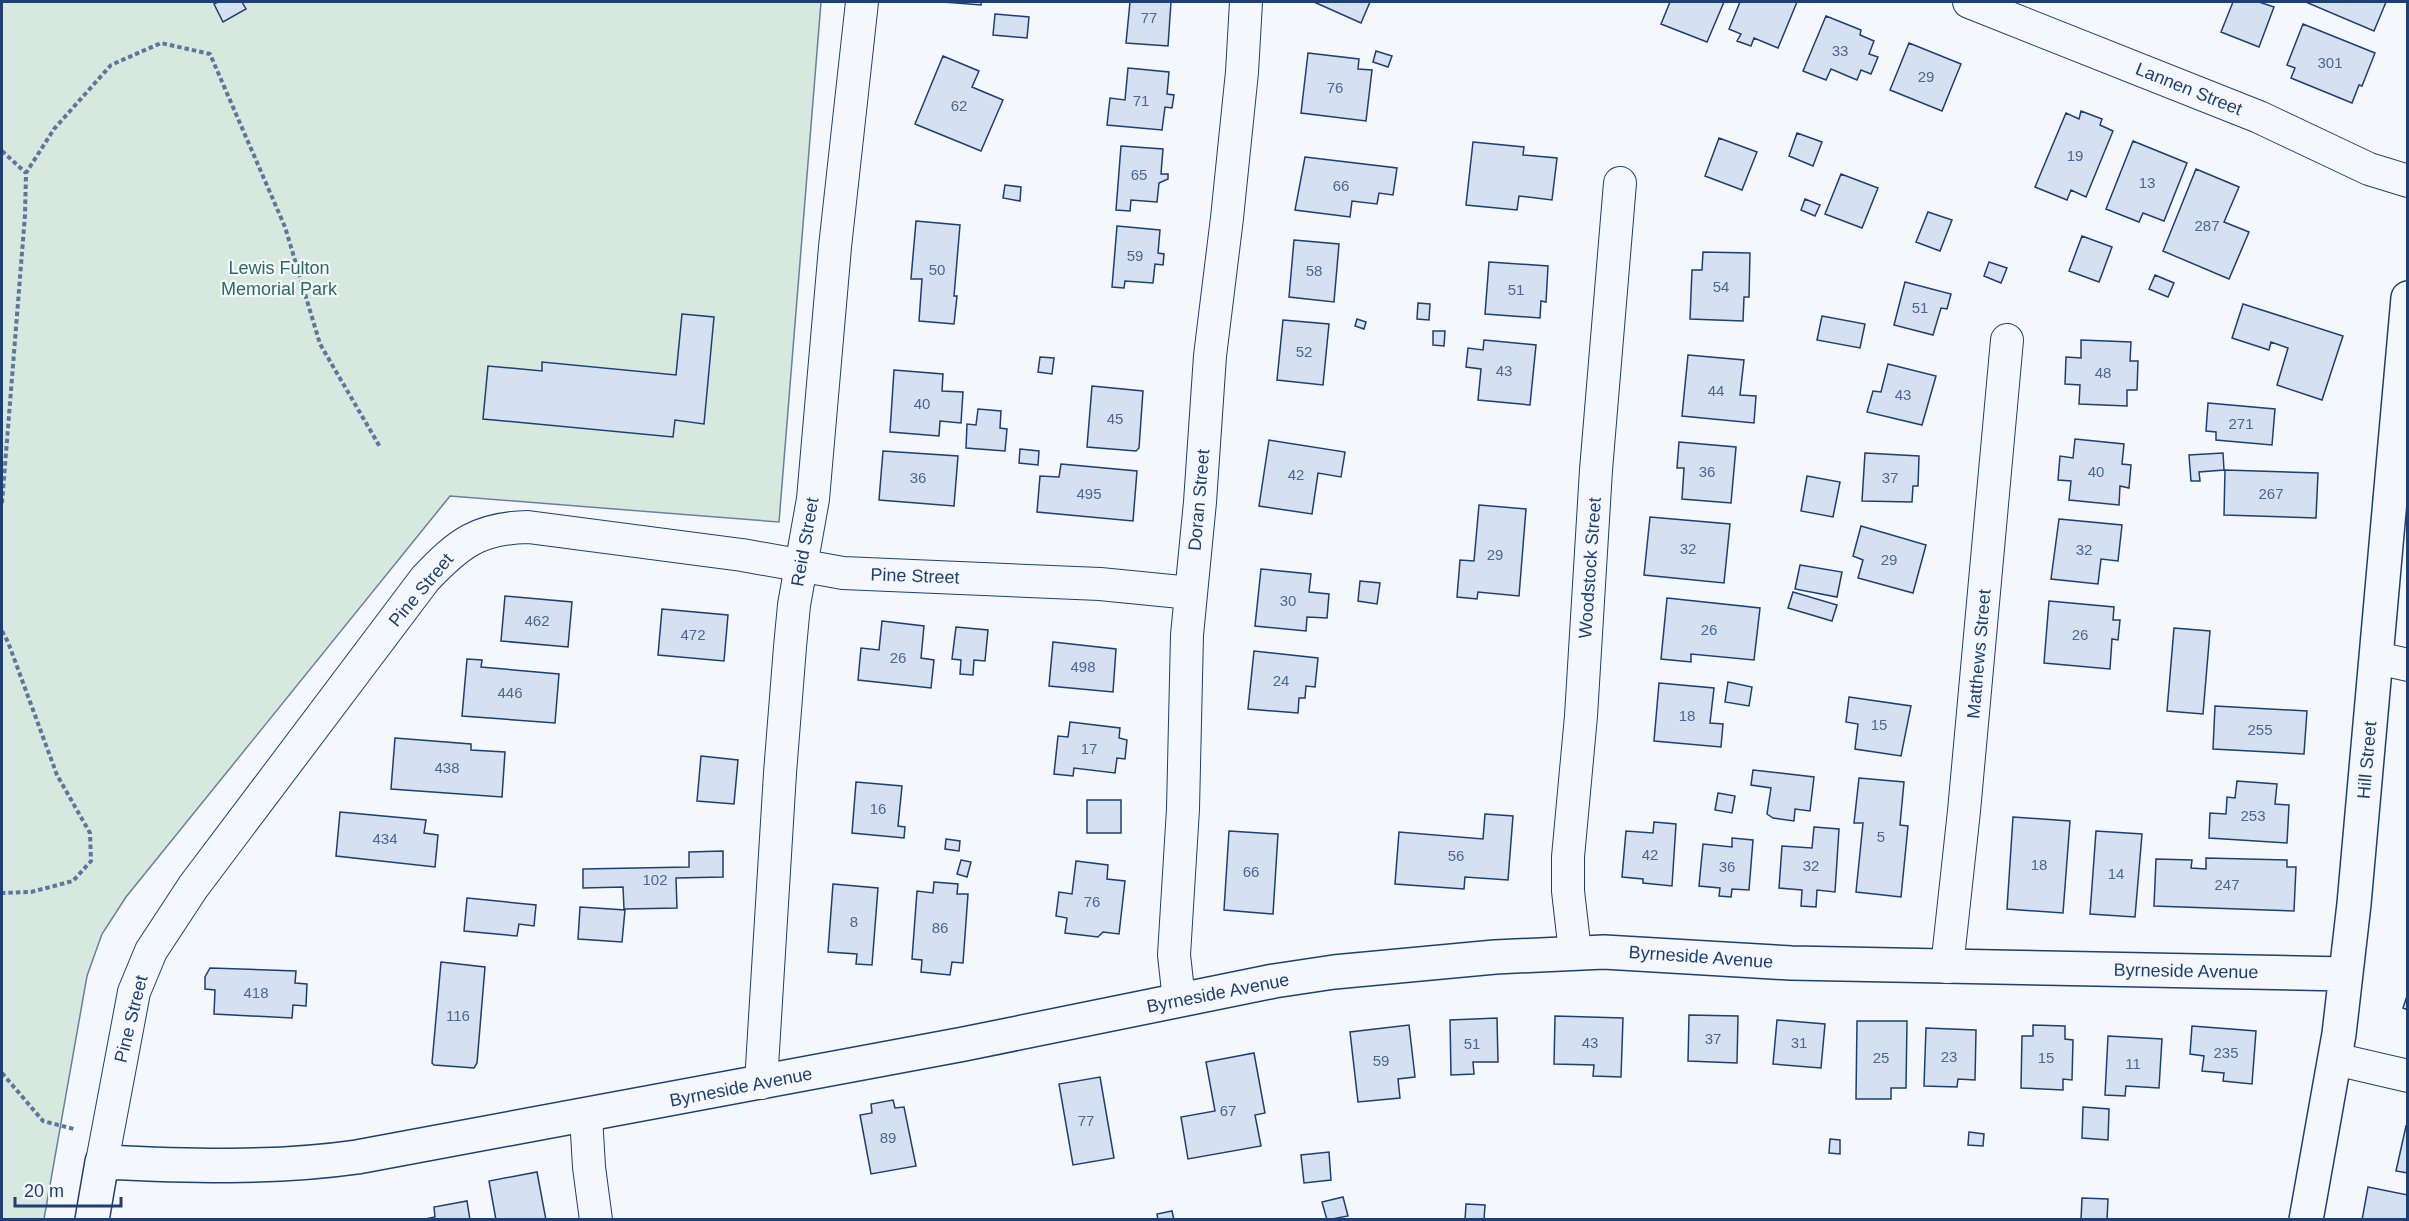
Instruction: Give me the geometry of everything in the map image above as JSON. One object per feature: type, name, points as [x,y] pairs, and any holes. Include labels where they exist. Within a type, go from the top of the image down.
[{"type":"street","name":"Reid Street","points":[[761,1083],[786,693],[794,605],[813,499],[835,247],[862,2]]},
{"type":"street","name":"Doran Street","points":[[1179,1000],[1174,955],[1183,809],[1184,712],[1191,593],[1210,356],[1242,72],[1246,2]]},
{"type":"street","name":"Lannen Street","points":[[1969,2],[2259,117],[2369,169],[2408,181]]},
{"type":"street","name":"Woodstock Street","points":[[1575,952],[1568,891],[1568,857],[1581,716],[1596,470],[1620,183]]},
{"type":"street","name":"Hill Street","points":[[2306,1220],[2335,1059],[2392,662],[2408,298]]},
{"type":"street","name":"Matthews Street","points":[[1947,967],[1964,812],[2007,340]]},
{"type":"street","name":"Pine Street","points":[[92,1220],[129,1014],[134,992],[151,951],[193,886],[425,579],[456,548],[475,536],[495,529],[528,527],[742,555],[843,573],[1100,584],[1191,593]]},
{"type":"street","name":"Byrneside Avenue","points":[[102,1162],[233,1167],[322,1162],[761,1083],[1274,981],[1334,972],[1534,954],[1641,953],[1791,963],[2346,974]]},
{"type":"street","points":[[2335,1059],[2408,1076]]},
{"type":"street","points":[[586,1116],[589,1167],[596,1220]]},
{"type":"path","points":[[2,503],[26,173],[54,129],[111,65],[161,43],[210,54],[285,227],[320,344],[380,447]]},
{"type":"path","points":[[2,151],[26,173]]},
{"type":"path","points":[[2,631],[9,642],[57,775],[90,833],[91,861],[73,881],[31,892],[2,893]]},
{"type":"path","points":[[2,1073],[43,1121],[75,1130]]},
{"type":"green space","name":"Lewis Fulton Memorial Park","points":[[2,2],[821,2],[779,522],[450,496],[126,897],[102,934],[87,976],[44,1219],[2,1220]]},
{"type":"building","points":[[242,2],[246,9],[223,22],[214,4]]},
{"type":"building","points":[[943,2],[981,2],[981,5]]},
{"type":"building","points":[[1130,2],[1171,2],[1168,46],[1126,43]]},
{"type":"building","points":[[1314,2],[1370,2],[1361,23]]},
{"type":"building","points":[[1670,2],[1724,2],[1707,42],[1661,24]]},
{"type":"building","points":[[1740,2],[1797,2],[1778,48],[1754,38],[1751,46],[1737,41],[1741,34],[1729,29]]},
{"type":"building","points":[[2233,2],[2259,2],[2274,7],[2259,47],[2221,32]]},
{"type":"building","points":[[2309,2],[2386,2],[2374,31]]},
{"type":"building","points":[[995,14],[1029,17],[1027,38],[993,35]]},
{"type":"building","points":[[1826,16],[1861,30],[1860,35],[1874,41],[1869,54],[1878,57],[1871,74],[1861,70],[1857,80],[1831,69],[1826,80],[1803,71]]},
{"type":"building","points":[[2303,24],[2375,53],[2362,86],[2359,85],[2352,103],[2291,78],[2295,68],[2287,65]]},
{"type":"building","points":[[1909,43],[1961,64],[1942,111],[1890,90]]},
{"type":"building","points":[[1376,51],[1392,56],[1388,67],[1373,62]]},
{"type":"building","points":[[1308,53],[1359,59],[1358,69],[1372,70],[1366,121],[1301,113]]},
{"type":"building","points":[[943,56],[979,71],[972,87],[1003,100],[981,151],[915,124]]},
{"type":"building","points":[[1128,68],[1169,72],[1167,94],[1174,95],[1172,108],[1165,107],[1162,130],[1107,125],[1110,98],[1125,100]]},
{"type":"building","points":[[2081,111],[2102,119],[2100,125],[2113,131],[2086,197],[2071,190],[2067,200],[2035,187],[2066,113],[2079,119]]},
{"type":"building","points":[[1797,133],[1822,142],[1813,166],[1789,156]]},
{"type":"building","points":[[1719,138],[1757,152],[1742,190],[1705,176]]},
{"type":"building","points":[[2133,141],[2187,163],[2164,221],[2143,213],[2139,222],[2106,209]]},
{"type":"building","points":[[1473,142],[1524,147],[1523,155],[1557,158],[1552,200],[1519,196],[1517,210],[1466,205]]},
{"type":"building","points":[[1121,146],[1163,149],[1161,174],[1168,174],[1168,179],[1159,183],[1157,202],[1131,200],[1130,211],[1116,210]]},
{"type":"building","points":[[1305,157],[1397,168],[1393,195],[1379,193],[1377,204],[1352,201],[1350,217],[1295,210]]},
{"type":"building","points":[[2196,169],[2239,187],[2224,222],[2249,232],[2229,279],[2163,251]]},
{"type":"building","points":[[1841,174],[1878,188],[1862,228],[1825,214]]},
{"type":"building","points":[[1005,185],[1021,187],[1020,201],[1003,198]]},
{"type":"building","points":[[1805,199],[1820,205],[1815,216],[1801,210]]},
{"type":"building","points":[[1928,212],[1952,220],[1940,251],[1916,242]]},
{"type":"building","points":[[916,221],[960,225],[954,324],[919,321],[922,279],[911,279]]},
{"type":"building","points":[[1117,226],[1160,230],[1158,253],[1164,254],[1163,265],[1155,264],[1153,283],[1125,281],[1124,288],[1112,287]]},
{"type":"building","points":[[2082,236],[2112,247],[2099,282],[2069,271]]},
{"type":"building","points":[[1294,240],[1339,244],[1334,302],[1289,297]]},
{"type":"building","points":[[1703,252],[1750,253],[1749,297],[1744,297],[1743,321],[1690,319],[1692,270],[1702,270]]},
{"type":"building","points":[[1489,262],[1548,266],[1546,302],[1541,301],[1540,318],[1485,314]]},
{"type":"building","points":[[1989,262],[2007,268],[2001,283],[1984,276]]},
{"type":"building","points":[[2155,275],[2174,283],[2168,297],[2149,289]]},
{"type":"building","points":[[1905,282],[1951,294],[1947,309],[1941,308],[1933,335],[1894,325]]},
{"type":"building","points":[[1418,303],[1430,304],[1429,320],[1417,319]]},
{"type":"building","points":[[2243,304],[2343,336],[2322,400],[2277,385],[2288,348],[2271,342],[2269,350],[2232,338]]},
{"type":"building","points":[[682,314],[714,317],[704,424],[675,420],[673,437],[483,419],[488,366],[542,371],[542,362],[676,375]]},
{"type":"building","points":[[1822,316],[1865,324],[1860,348],[1817,340]]},
{"type":"building","points":[[1357,319],[1366,322],[1364,329],[1355,326]]},
{"type":"building","points":[[1283,320],[1329,324],[1323,385],[1277,380]]},
{"type":"building","points":[[1433,331],[1445,331],[1444,346],[1433,345]]},
{"type":"building","points":[[1484,340],[1536,345],[1530,405],[1478,400],[1481,369],[1466,367],[1468,348],[1483,350]]},
{"type":"building","points":[[2081,340],[2131,342],[2130,361],[2138,361],[2137,390],[2127,390],[2127,406],[2079,404],[2080,385],[2065,384],[2066,357],[2081,358]]},
{"type":"building","points":[[1688,355],[1744,360],[1740,395],[1756,396],[1754,423],[1682,416]]},
{"type":"building","points":[[1040,357],[1054,358],[1052,374],[1038,372]]},
{"type":"building","points":[[1888,364],[1936,376],[1922,425],[1867,412],[1873,391],[1881,392]]},
{"type":"building","points":[[894,370],[943,374],[942,391],[963,392],[961,423],[940,421],[939,436],[890,432]]},
{"type":"building","points":[[1092,386],[1143,391],[1139,448],[1136,451],[1087,447]]},
{"type":"building","points":[[2208,403],[2275,409],[2272,445],[2216,440],[2216,432],[2206,431]]},
{"type":"building","points":[[978,409],[1001,411],[1000,428],[1007,429],[1005,451],[966,448],[967,424],[976,425]]},
{"type":"building","points":[[2075,439],[2124,444],[2122,464],[2131,465],[2129,488],[2120,486],[2119,505],[2069,500],[2071,481],[2058,480],[2060,456],[2073,458]]},
{"type":"building","points":[[1269,440],[1345,452],[1341,477],[1318,473],[1312,514],[1259,506]]},
{"type":"building","points":[[1679,442],[1736,447],[1731,503],[1682,499],[1684,468],[1677,468]]},
{"type":"building","points":[[1020,449],[1039,451],[1038,465],[1019,463]]},
{"type":"building","points":[[883,451],[958,456],[954,506],[879,500]]},
{"type":"building","points":[[1865,453],[1919,456],[1918,486],[1913,486],[1912,502],[1862,501]]},
{"type":"building","points":[[2223,453],[2224,470],[2199,472],[2200,481],[2191,481],[2189,455]]},
{"type":"building","points":[[1061,464],[1137,471],[1133,521],[1037,512],[1040,476],[1059,477]]},
{"type":"building","points":[[2225,470],[2318,473],[2316,518],[2224,515]]},
{"type":"building","points":[[1807,476],[1840,482],[1833,517],[1801,511]]},
{"type":"building","points":[[1479,505],[1526,509],[1519,596],[1478,592],[1477,599],[1457,597],[1460,560],[1474,561]]},
{"type":"building","points":[[1650,517],[1730,524],[1724,583],[1644,575]]},
{"type":"building","points":[[2059,519],[2122,525],[2118,561],[2101,559],[2098,584],[2051,579]]},
{"type":"building","points":[[1861,526],[1926,545],[1913,593],[1858,578],[1863,560],[1853,556]]},
{"type":"building","points":[[1800,565],[1842,572],[1837,597],[1795,589]]},
{"type":"building","points":[[1261,569],[1311,574],[1309,592],[1329,594],[1327,618],[1307,617],[1306,631],[1255,626]]},
{"type":"building","points":[[1360,581],[1380,583],[1377,604],[1358,601]]},
{"type":"building","points":[[1793,592],[1837,605],[1832,621],[1788,608]]},
{"type":"building","points":[[505,596],[572,602],[568,647],[501,641]]},
{"type":"building","points":[[1667,598],[1760,608],[1754,660],[1691,654],[1691,662],[1661,659]]},
{"type":"building","points":[[2049,601],[2114,607],[2113,620],[2120,620],[2118,640],[2112,639],[2110,669],[2044,663]]},
{"type":"building","points":[[662,609],[728,615],[724,661],[658,655]]},
{"type":"building","points":[[882,621],[924,626],[921,658],[934,660],[931,688],[858,680],[861,648],[879,650]]},
{"type":"building","points":[[956,627],[988,630],[985,661],[974,660],[973,675],[960,674],[961,660],[952,659]]},
{"type":"building","points":[[2174,628],[2210,631],[2203,714],[2167,711]]},
{"type":"building","points":[[1053,642],[1116,649],[1113,692],[1049,686]]},
{"type":"building","points":[[1254,651],[1318,658],[1315,687],[1306,686],[1305,698],[1299,698],[1298,713],[1248,709]]},
{"type":"building","points":[[467,659],[482,660],[481,667],[559,674],[555,723],[462,716]]},
{"type":"building","points":[[1728,682],[1752,687],[1749,706],[1725,702]]},
{"type":"building","points":[[1659,683],[1714,688],[1710,723],[1723,724],[1721,747],[1654,741]]},
{"type":"building","points":[[1849,697],[1911,706],[1901,756],[1855,749],[1858,724],[1846,722]]},
{"type":"building","points":[[2215,706],[2307,711],[2304,754],[2213,749]]},
{"type":"building","points":[[1070,722],[1120,728],[1119,738],[1127,740],[1125,759],[1117,758],[1115,773],[1074,768],[1073,776],[1054,774],[1058,736],[1068,737]]},
{"type":"building","points":[[395,738],[471,744],[471,750],[505,752],[502,797],[391,789]]},
{"type":"building","points":[[701,756],[738,760],[734,804],[697,801]]},
{"type":"building","points":[[1753,770],[1814,777],[1810,811],[1795,809],[1794,821],[1773,818],[1767,814],[1771,788],[1751,785]]},
{"type":"building","points":[[1859,778],[1904,782],[1900,825],[1908,826],[1901,897],[1856,892],[1863,823],[1854,823]]},
{"type":"building","points":[[2237,781],[2277,784],[2275,804],[2289,805],[2287,843],[2209,838],[2210,813],[2226,814],[2227,797],[2235,798]]},
{"type":"building","points":[[856,782],[902,786],[898,826],[905,827],[904,838],[852,833]]},
{"type":"building","points":[[1718,793],[1735,796],[1732,813],[1715,810]]},
{"type":"building","points":[[1087,800],[1121,800],[1121,833],[1087,833]]},
{"type":"building","points":[[340,812],[426,820],[424,833],[438,835],[435,867],[336,856]]},
{"type":"building","points":[[1485,814],[1513,816],[1508,880],[1465,877],[1464,889],[1395,884],[1399,832],[1483,839]]},
{"type":"building","points":[[2013,817],[2070,821],[2063,913],[2007,909]]},
{"type":"building","points":[[1654,822],[1676,824],[1672,886],[1643,883],[1643,879],[1622,877],[1626,831],[1653,833]]},
{"type":"building","points":[[1814,827],[1839,829],[1835,892],[1817,890],[1816,907],[1801,906],[1802,890],[1779,888],[1782,846],[1812,848]]},
{"type":"building","points":[[1229,831],[1278,834],[1273,914],[1224,910]]},
{"type":"building","points":[[2096,831],[2142,834],[2135,917],[2090,914]]},
{"type":"building","points":[[1732,838],[1753,840],[1749,890],[1732,889],[1731,897],[1719,896],[1720,888],[1699,886],[1703,844],[1732,847]]},
{"type":"building","points":[[946,839],[960,841],[959,851],[945,849]]},
{"type":"building","points":[[723,851],[723,877],[676,878],[677,908],[624,909],[623,887],[583,888],[583,869],[689,867],[689,852]]},
{"type":"building","points":[[2206,858],[2287,860],[2287,867],[2296,867],[2294,911],[2154,906],[2156,859],[2192,860],[2191,868],[2206,869]]},
{"type":"building","points":[[961,860],[971,862],[967,877],[957,874]]},
{"type":"building","points":[[1076,861],[1108,865],[1107,879],[1125,881],[1119,934],[1103,932],[1098,937],[1065,933],[1067,918],[1056,916],[1059,892],[1072,894]]},
{"type":"building","points":[[934,882],[958,884],[957,894],[968,894],[963,963],[952,962],[950,975],[921,972],[922,960],[912,959],[917,891],[933,893]]},
{"type":"building","points":[[833,884],[878,888],[872,965],[856,964],[857,954],[828,952]]},
{"type":"building","points":[[467,898],[536,905],[534,926],[519,924],[517,936],[464,931]]},
{"type":"building","points":[[580,907],[625,910],[622,942],[578,939]]},
{"type":"building","points":[[441,962],[485,967],[477,1063],[474,1068],[432,1063]]},
{"type":"building","points":[[210,968],[296,971],[295,983],[307,984],[306,1006],[293,1005],[292,1018],[214,1014],[215,990],[205,989],[205,977]]},
{"type":"building","points":[[2408,993],[2408,1010],[2403,1008]]},
{"type":"building","points":[[1689,1015],[1738,1016],[1737,1063],[1688,1061]]},
{"type":"building","points":[[1555,1016],[1623,1018],[1621,1077],[1593,1076],[1594,1065],[1554,1064]]},
{"type":"building","points":[[1497,1018],[1498,1062],[1473,1062],[1474,1074],[1451,1075],[1450,1020]]},
{"type":"building","points":[[1777,1020],[1825,1024],[1821,1068],[1773,1064]]},
{"type":"building","points":[[1857,1021],[1907,1021],[1906,1088],[1891,1088],[1891,1099],[1856,1099]]},
{"type":"building","points":[[1409,1025],[1415,1077],[1398,1079],[1400,1098],[1358,1102],[1350,1032]]},
{"type":"building","points":[[2033,1025],[2065,1026],[2065,1039],[2073,1040],[2072,1080],[2063,1079],[2063,1090],[2021,1088],[2022,1036],[2033,1036]]},
{"type":"building","points":[[2192,1026],[2256,1031],[2252,1084],[2223,1081],[2224,1073],[2202,1071],[2204,1056],[2190,1054]]},
{"type":"building","points":[[1926,1028],[1976,1030],[1975,1080],[1958,1079],[1957,1087],[1924,1086]]},
{"type":"building","points":[[2108,1036],[2162,1039],[2159,1088],[2126,1086],[2125,1096],[2105,1095]]},
{"type":"building","points":[[1254,1053],[1265,1113],[1255,1115],[1261,1146],[1188,1159],[1181,1117],[1215,1111],[1206,1062]]},
{"type":"building","points":[[1100,1077],[1114,1158],[1073,1165],[1059,1084]]},
{"type":"building","points":[[893,1100],[895,1108],[904,1107],[916,1166],[871,1174],[860,1115],[872,1113],[871,1104]]},
{"type":"building","points":[[2083,1107],[2109,1109],[2108,1140],[2082,1138]]},
{"type":"building","points":[[2406,1126],[2408,1127],[2408,1173],[2396,1171]]},
{"type":"building","points":[[1969,1132],[1984,1134],[1983,1146],[1968,1145]]},
{"type":"building","points":[[1830,1139],[1840,1140],[1840,1154],[1829,1153]]},
{"type":"building","points":[[1329,1152],[1331,1180],[1304,1183],[1301,1155]]},
{"type":"building","points":[[537,1172],[546,1220],[496,1220],[489,1181]]},
{"type":"building","points":[[2368,1187],[2408,1195],[2408,1220],[2362,1220]]},
{"type":"building","points":[[1343,1197],[1348,1216],[1327,1220],[1322,1202]]},
{"type":"building","points":[[2082,1198],[2108,1199],[2107,1220],[2081,1220]]},
{"type":"building","points":[[467,1201],[470,1220],[420,1220],[435,1217],[434,1207]]},
{"type":"building","points":[[1466,1204],[1485,1205],[1484,1220],[1465,1220]]},
{"type":"building","points":[[1172,1211],[1174,1220],[1158,1220],[1157,1214]]}]
